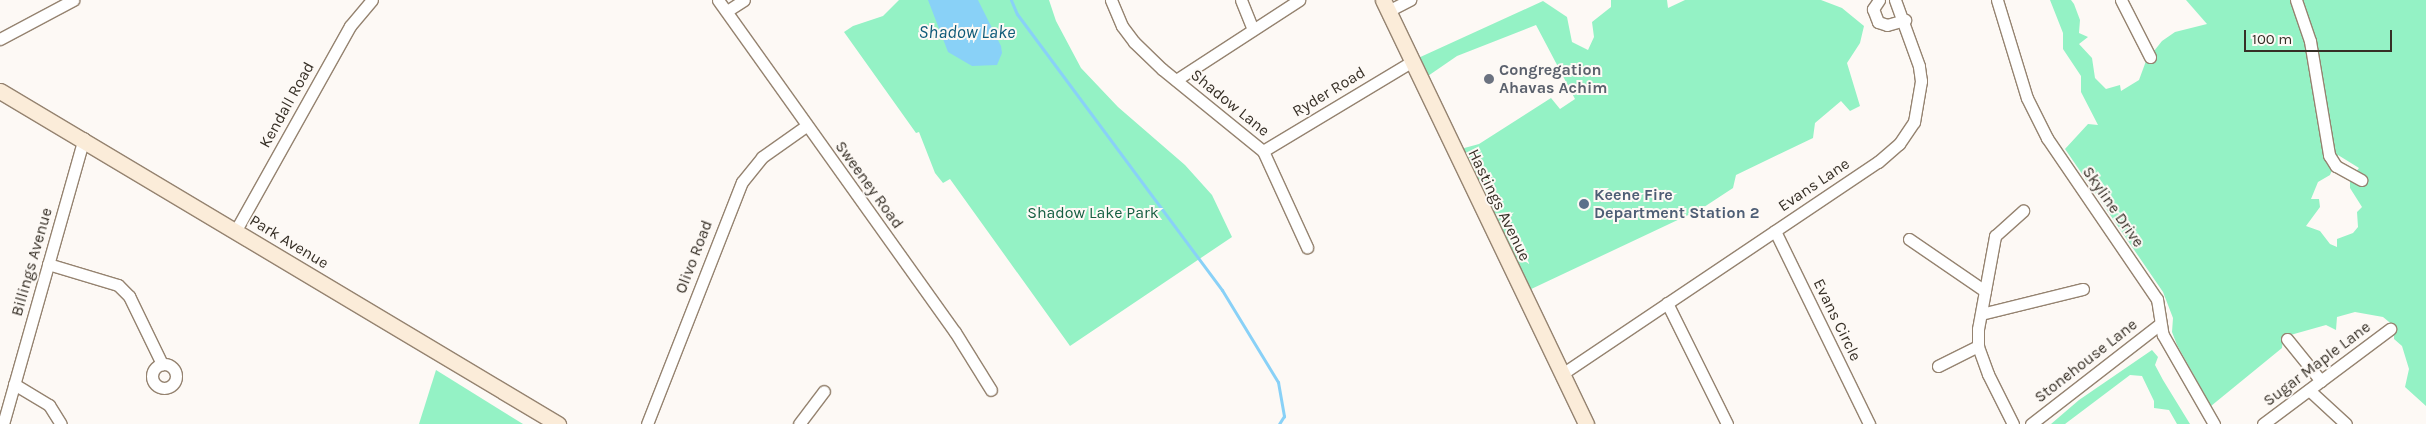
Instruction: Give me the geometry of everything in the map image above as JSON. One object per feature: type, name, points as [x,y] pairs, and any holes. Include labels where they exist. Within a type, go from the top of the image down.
[{"type":"street","points":[[0,39],[73,0]]},
{"type":"street","name":"Kendall Road","points":[[236,230],[350,26],[372,0]]},
{"type":"street","name":"Sweeney Road","points":[[718,0],[806,126],[955,332],[992,390]]},
{"type":"street","points":[[727,11],[744,0]]},
{"type":"street","name":"Shadow Lane","points":[[1111,0],[1122,26],[1134,42],[1176,80],[1263,151],[1307,247]]},
{"type":"street","points":[[1241,0],[1253,29]]},
{"type":"street","points":[[1176,80],[1299,0]]},
{"type":"street","points":[[1386,5],[1410,0]]},
{"type":"street","points":[[1879,0],[1873,10],[1878,22],[1887,25],[1904,20]]},
{"type":"street","name":"Evans Lane","points":[[1562,374],[1878,162],[1907,134],[1918,110],[1921,82],[1904,20],[1895,0]]},
{"type":"street","name":"Skyline Drive","points":[[1996,0],[2027,98],[2043,130],[2157,299],[2163,335],[2214,424]]},
{"type":"street","points":[[2121,0],[2150,57]]},
{"type":"street","points":[[2296,0],[2310,41],[2329,155],[2336,166],[2361,180]]},
{"type":"street","name":"Hastings Avenue","points":[[1386,5],[1586,424]]},
{"type":"street","name":"Ryder Road","points":[[1263,151],[1412,62]]},
{"type":"street","name":"Park Avenue","points":[[0,91],[84,138],[558,424]]},
{"type":"street","name":"Olivo Road","points":[[647,424],[742,182],[762,157],[806,126]]},
{"type":"street","name":"Billings Avenue","points":[[3,424],[84,138]]},
{"type":"street","points":[[2013,424],[2000,402],[1978,346],[1981,314],[1995,236],[2023,211]]},
{"type":"street","name":"Evans Circle","points":[[1775,231],[1869,424]]},
{"type":"street","points":[[1909,239],[1985,291]]},
{"type":"street","points":[[48,264],[118,285],[129,296],[162,364]]},
{"type":"street","points":[[1981,314],[2083,289]]},
{"type":"street","points":[[1667,303],[1727,424]]},
{"type":"street","name":"Stonehouse Lane","points":[[2031,424],[2160,324]]},
{"type":"street","name":"Sugar Maple Lane","points":[[2263,424],[2390,329]]},
{"type":"street","points":[[2287,339],[2321,381]]},
{"type":"street","points":[[1938,366],[1978,346]]},
{"type":"street","points":[[14,384],[49,405],[61,424]]},
{"type":"street","points":[[2309,390],[2346,424]]},
{"type":"street","points":[[799,424],[824,391]]},
{"type":"green space","name":"Shadow Lake Park","points":[[899,0],[1049,0],[1056,21],[1081,68],[1118,107],[1185,165],[1212,195],[1232,237],[1070,346],[950,179],[943,183],[935,173],[919,132],[916,133],[844,32],[853,26],[883,16]]},
{"type":"green space","points":[[1611,0],[1667,0],[1668,8],[1685,0],[1821,0],[1842,8],[1864,26],[1860,43],[1847,63],[1860,106],[1850,111],[1841,101],[1815,123],[1813,138],[1736,175],[1733,188],[1701,209],[1527,291],[1457,150],[1479,144],[1551,98],[1560,109],[1575,99],[1536,25],[1457,56],[1425,78],[1416,59],[1543,1],[1567,17],[1572,42],[1588,50],[1594,37],[1592,22],[1611,7]]},
{"type":"green space","points":[[2050,0],[2071,0],[2080,20],[2079,33],[2088,37],[2079,44],[2092,58],[2095,78],[2106,89],[2120,85],[2121,91],[2139,80],[2146,61],[2162,41],[2175,32],[2207,24],[2186,0],[2426,0],[2426,406],[2405,387],[2409,369],[2402,346],[2394,339],[2394,326],[2383,317],[2355,312],[2337,317],[2336,330],[2326,325],[2283,337],[2282,348],[2211,406],[2177,345],[2172,332],[2173,318],[2163,292],[2065,149],[2088,124],[2098,125],[2081,92],[2081,76],[2063,49],[2063,33]],"holes":[[[2338,155],[2359,168],[2350,179],[2350,188],[2362,207],[2357,212],[2358,227],[2353,233],[2337,239],[2337,247],[2330,244],[2320,231],[2306,226],[2320,207],[2319,199],[2311,199],[2318,182],[2330,175]]]},
{"type":"green space","points":[[2152,350],[2158,357],[2155,365],[2190,424],[2177,424],[2169,410],[2154,408],[2154,401],[2142,376],[2130,375],[2065,424],[2051,424],[2079,400]]},
{"type":"green space","points":[[436,370],[523,424],[419,424]]},
{"type":"water","name":"Shadow Lake","points":[[928,0],[978,0],[1001,46],[1002,53],[997,65],[972,66],[948,52]]},
{"type":"waterway","points":[[1011,0],[1017,14],[1222,290],[1278,382],[1284,416],[1279,424]]},
{"type":"place","name":"Congregation Ahavas Achim","points":[[1489,79]]},
{"type":"place","name":"Keene Fire Department Station 2","points":[[1584,204]]}]
